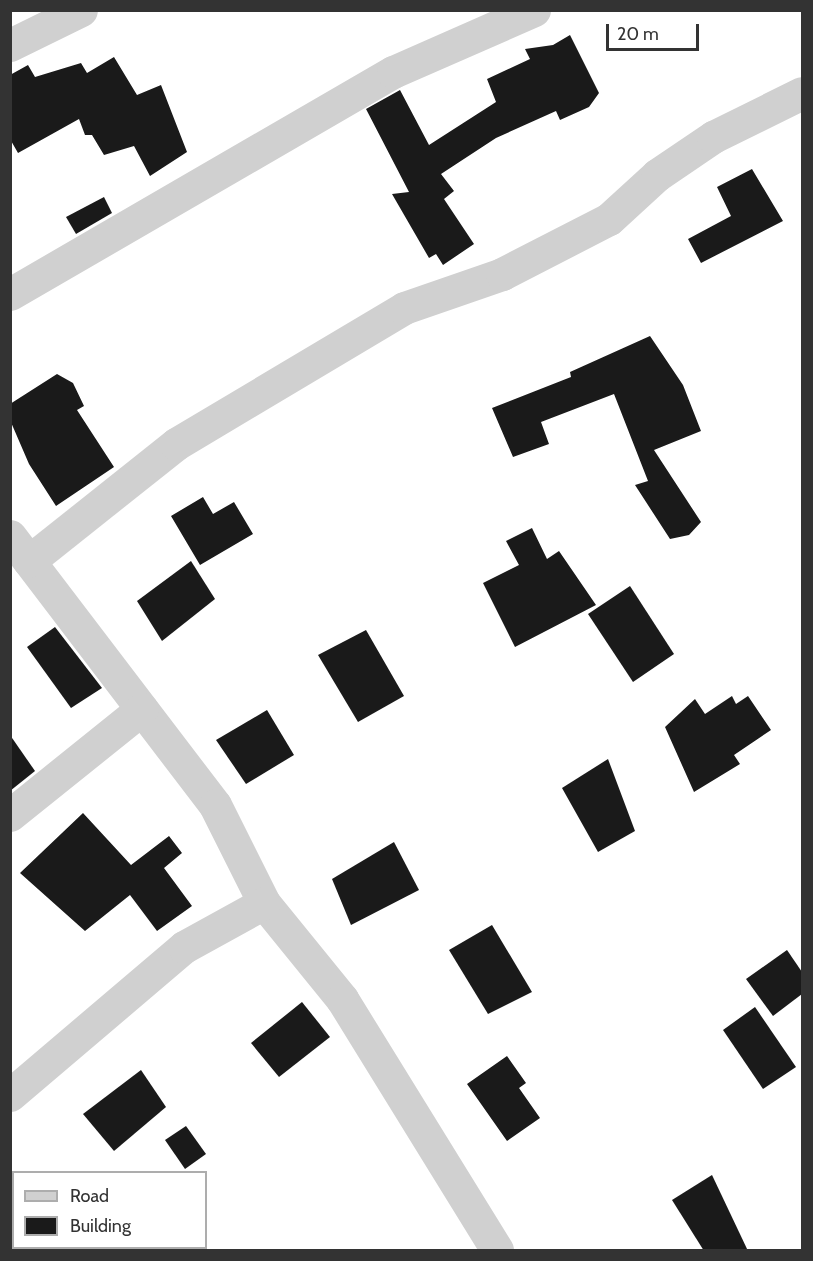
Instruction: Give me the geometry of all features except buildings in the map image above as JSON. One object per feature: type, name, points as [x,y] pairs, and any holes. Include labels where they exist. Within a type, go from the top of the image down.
[{"type":"street","points":[[10,45],[81,10]]},
{"type":"street","points":[[10,294],[393,72],[534,10]]},
{"type":"street","points":[[497,1251],[342,999],[264,903],[215,805],[20,548],[176,444],[404,308],[502,274],[609,219],[657,175],[713,137],[802,93]]},
{"type":"street","points":[[10,815],[142,708]]},
{"type":"street","points":[[10,1095],[184,947],[264,903]]}]
